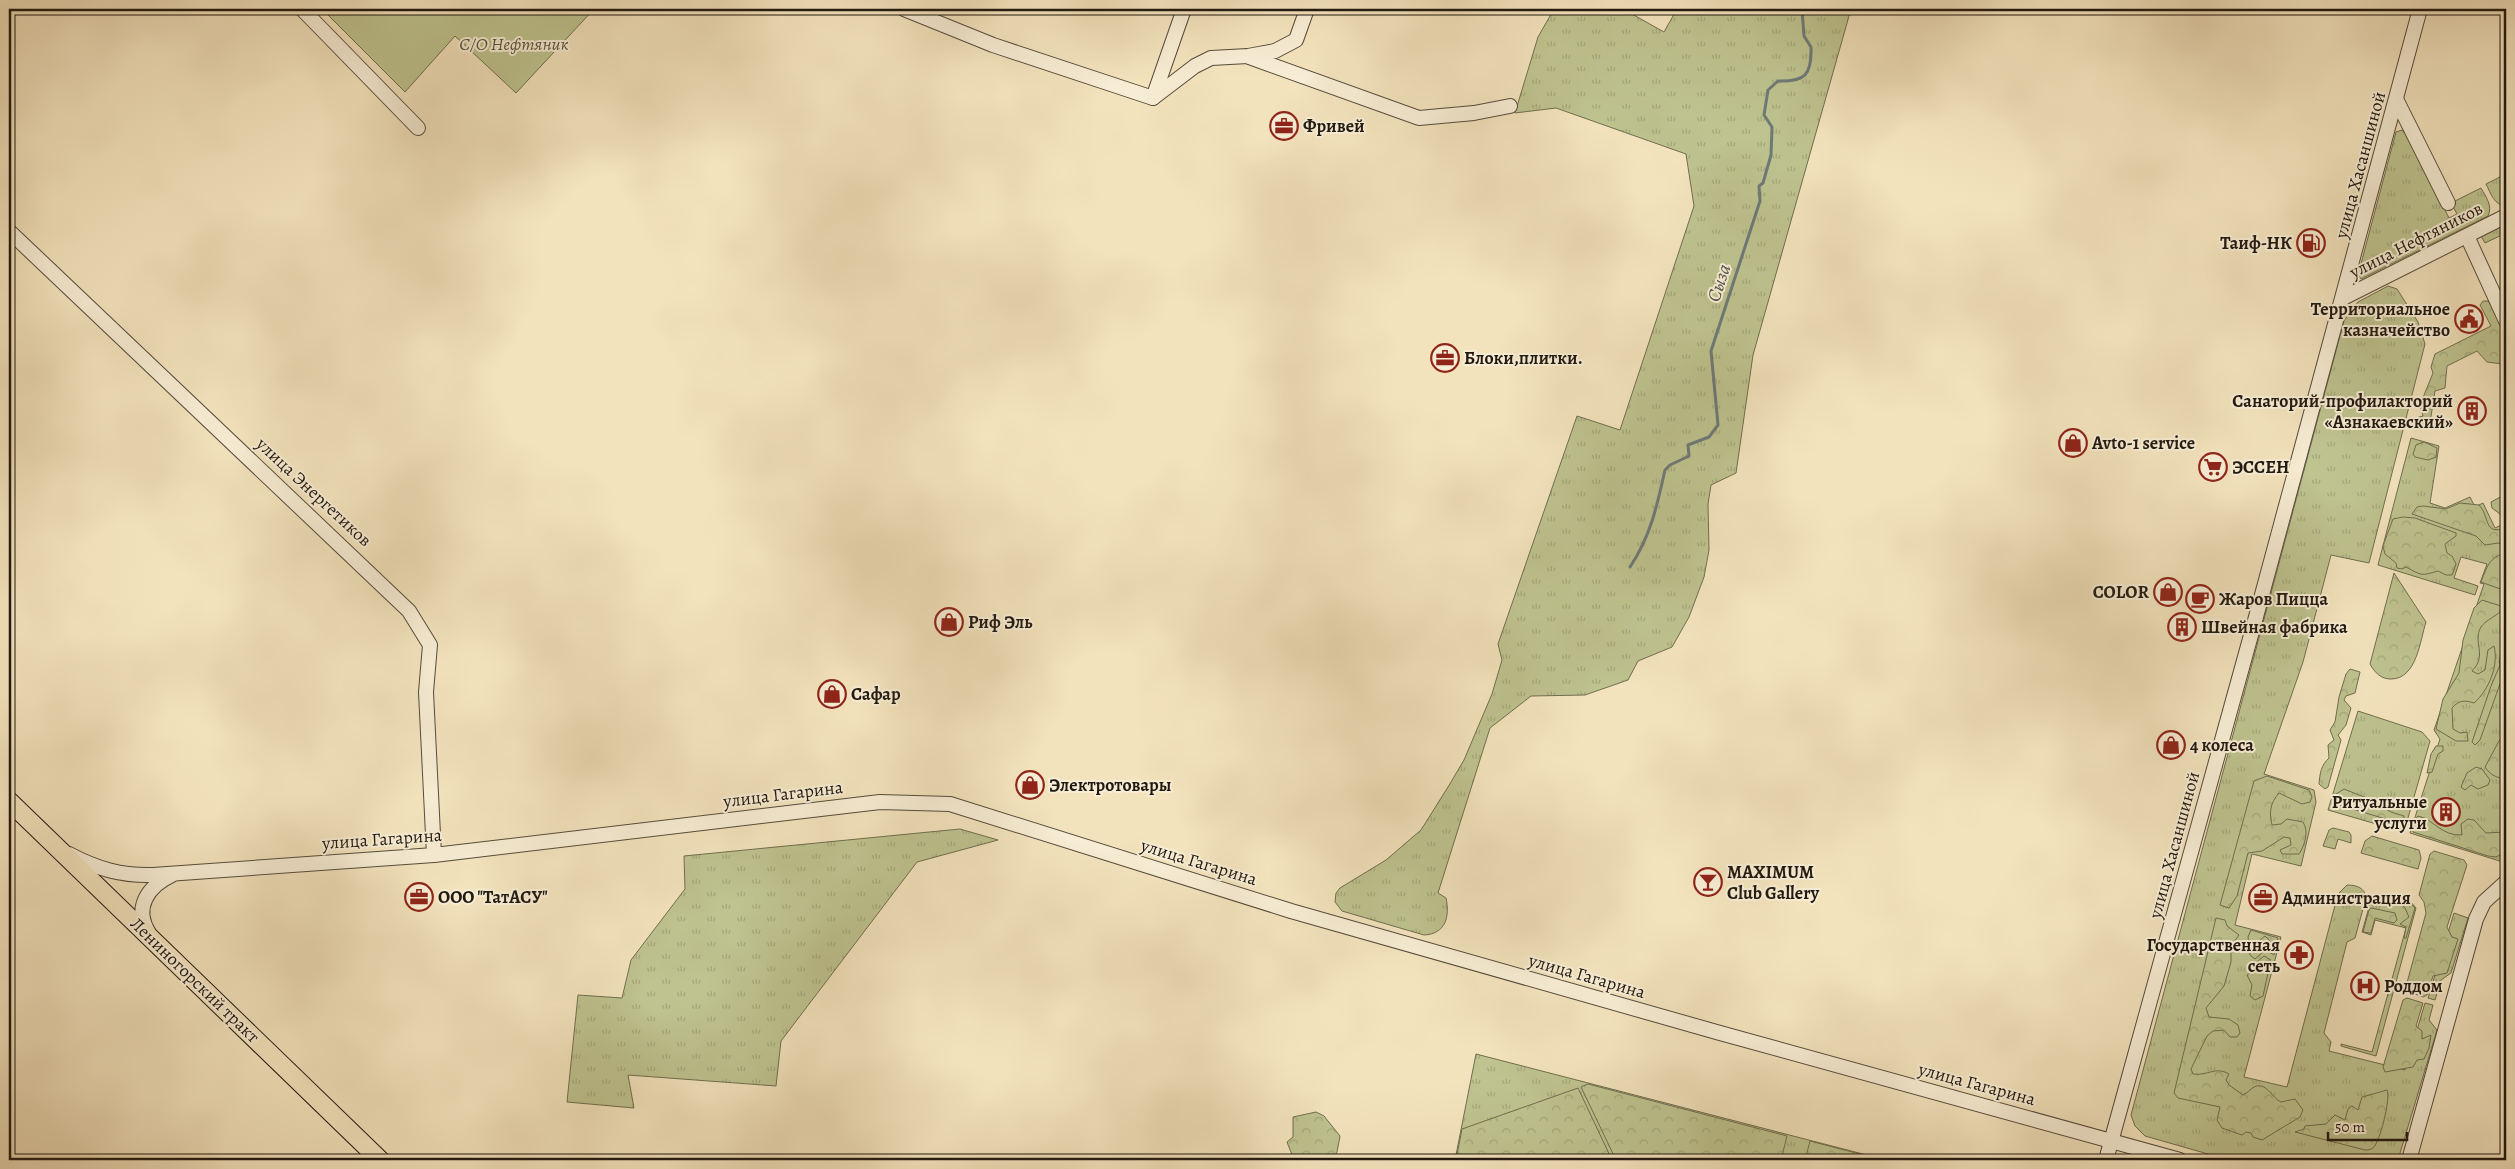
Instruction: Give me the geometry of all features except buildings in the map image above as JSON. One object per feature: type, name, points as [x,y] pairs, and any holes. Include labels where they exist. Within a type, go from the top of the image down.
[{"type":"main road","name":"Лениногорский тракт","points":[[9,801],[380,1160]]},
{"type":"street","points":[[302,9],[418,128]]},
{"type":"street","points":[[904,9],[993,45],[1153,98]]},
{"type":"street","points":[[1153,98],[1184,9]]},
{"type":"street","points":[[1153,98],[1195,66],[1211,58],[1248,56],[1275,51],[1296,40],[1307,9]]},
{"type":"street","name":"улица Хасаншиной","points":[[2106,1160],[2343,298],[2420,9]]},
{"type":"street","points":[[1248,56],[1419,118],[1510,106]]},
{"type":"street","points":[[2396,101],[2448,203]]},
{"type":"street","name":"улица Нефтяников","points":[[2343,298],[2506,216]]},
{"type":"street","name":"улица Энергетиков","points":[[9,231],[409,611],[430,645],[426,692],[434,855]]},
{"type":"street","points":[[2466,236],[2506,321]]},
{"type":"street","name":"улица Гагарина","points":[[53,843],[80,860],[116,873],[144,876],[434,855],[880,802],[950,804],[1291,911],[1720,1033],[2180,1160]]},
{"type":"street","name":"улица Гагарина","points":[[154,940],[143,922],[142,908],[144,900],[158,883],[173,875],[183,873]]},
{"type":"street","points":[[2409,1160],[2476,919],[2484,902],[2506,882]]},
{"type":"green space","name":"С/О Нефтяник","points":[[322,9],[594,9],[516,93],[455,36],[405,92]]},
{"type":"green space","points":[[1554,9],[1623,9],[1664,32],[1677,9],[1851,9],[1753,355],[1736,473],[1711,485],[1708,504],[1709,550],[1704,577],[1689,617],[1672,647],[1638,661],[1628,680],[1585,695],[1531,696],[1490,728],[1438,893],[1446,898],[1447,917],[1442,928],[1431,934],[1424,935],[1342,911],[1335,902],[1336,893],[1340,888],[1386,860],[1421,830],[1464,760],[1492,694],[1502,660],[1498,644],[1577,416],[1620,430],[1694,206],[1686,154],[1556,108],[1515,113],[1538,37]]},
{"type":"green space","points":[[2402,130],[2408,135],[2449,218],[2457,214],[2451,203],[2481,188],[2490,209],[2488,216],[2361,279],[2358,275],[2396,132]]},
{"type":"green space","points":[[2506,174],[2506,206],[2496,201],[2486,184]]},
{"type":"green space","points":[[2506,224],[2506,233],[2485,243],[2481,236]]},
{"type":"green space","points":[[2388,286],[2397,289],[2418,322],[2425,344],[2369,563],[2331,555],[2303,662],[2264,774],[2314,790],[2316,802],[2301,866],[2252,854],[2235,925],[2281,937],[2244,1077],[2287,1087],[2338,894],[2347,885],[2360,888],[2366,898],[2355,938],[2347,942],[2324,1033],[2331,1042],[2329,1051],[2405,1070],[2425,1003],[2433,1005],[2429,1020],[2437,1030],[2398,1160],[2229,1160],[2145,1136],[2135,1126],[2131,1115],[2344,321],[2358,302]]},
{"type":"green space","points":[[2483,301],[2488,301],[2506,330],[2506,367],[2503,364],[2487,362],[2477,351],[2447,366],[2445,388],[2435,391],[2429,429],[2417,428],[2415,421],[2416,418],[2423,416],[2420,405],[2433,373],[2431,367],[2435,354],[2491,326],[2480,305]]},
{"type":"green space","points":[[2411,438],[2439,446],[2430,503],[2445,508],[2470,497],[2475,507],[2483,503],[2495,528],[2506,523],[2506,863],[2410,833],[2440,739],[2434,730],[2484,584],[2480,583],[2487,564],[2461,557],[2454,578],[2478,586],[2475,595],[2378,565]]},
{"type":"green space","points":[[2424,442],[2437,448],[2436,457],[2428,460],[2415,457],[2413,454],[2416,445]]},
{"type":"green space","points":[[2506,494],[2506,516],[2504,517],[2492,508],[2491,502]]},
{"type":"green space","points":[[2460,503],[2479,505],[2490,527],[2499,530],[2506,528],[2506,546],[2498,543],[2485,545],[2476,536],[2412,514],[2417,507],[2446,509]]},
{"type":"green space","points":[[2403,517],[2415,518],[2456,533],[2456,536],[2445,544],[2447,553],[2452,556],[2456,564],[2452,575],[2446,575],[2438,571],[2422,574],[2406,567],[2402,569],[2397,568],[2396,563],[2385,554],[2383,546],[2393,519]]},
{"type":"green space","points":[[2506,553],[2506,591],[2481,582],[2492,560]]},
{"type":"green space","points":[[2394,573],[2426,622],[2412,666],[2407,673],[2391,679],[2379,675],[2370,664]]},
{"type":"green space","points":[[2482,600],[2501,606],[2500,612],[2481,627],[2478,638],[2479,659],[2472,671],[2478,674],[2485,670],[2488,650],[2494,646],[2494,669],[2484,691],[2474,703],[2462,701],[2452,708],[2453,729],[2460,733],[2467,732],[2468,741],[2456,741],[2436,729],[2443,699],[2459,673],[2463,640],[2474,608]]},
{"type":"green space","points":[[2506,646],[2506,667],[2480,740],[2475,745],[2472,742],[2500,665],[2499,661]]},
{"type":"green space","points":[[2350,669],[2360,672],[2355,693],[2346,696],[2344,700],[2351,708],[2346,725],[2338,735],[2341,740],[2328,787],[2325,789],[2319,784],[2320,773],[2324,763],[2329,758],[2328,745],[2334,740],[2330,730],[2335,722],[2339,697],[2346,674]]},
{"type":"green space","points":[[2358,711],[2422,732],[2430,741],[2404,832],[2328,810]]},
{"type":"green space","points":[[2506,733],[2506,779],[2494,776],[2485,767],[2499,741]]},
{"type":"green space","points":[[2436,746],[2443,746],[2443,751],[2438,754],[2432,772],[2427,773],[2431,754]]},
{"type":"green space","points":[[2476,767],[2482,769],[2490,780],[2488,785],[2478,789],[2471,785],[2465,790],[2461,787],[2467,773]]},
{"type":"green space","points":[[2267,776],[2309,790],[2312,797],[2310,802],[2302,804],[2279,793],[2272,804],[2271,812],[2272,825],[2281,824],[2287,819],[2303,822],[2306,834],[2303,846],[2299,854],[2282,854],[2280,850],[2291,845],[2290,838],[2284,837],[2262,851],[2248,853],[2237,896],[2229,908],[2220,905],[2254,781]]},
{"type":"green space","points":[[2344,789],[2369,799],[2391,812],[2404,816],[2404,822],[2402,824],[2333,803],[2336,794]]},
{"type":"green space","points":[[2418,816],[2455,835],[2462,835],[2461,824],[2468,819],[2474,820],[2486,833],[2506,832],[2506,852],[2496,857],[2488,856],[2413,832],[2413,821]]},
{"type":"green space","points":[[2333,828],[2349,832],[2351,843],[2338,839],[2335,849],[2323,846],[2329,830]]},
{"type":"green space","points":[[960,829],[998,840],[917,862],[781,1041],[776,1086],[628,1075],[634,1108],[567,1102],[578,995],[622,998],[631,960],[685,889],[684,856]]},
{"type":"green space","points":[[2372,836],[2419,850],[2421,858],[2418,869],[2361,853],[2365,841]]},
{"type":"green space","points":[[2434,851],[2464,860],[2467,865],[2447,927],[2452,937],[2458,939],[2447,973],[2433,976],[2427,995],[2423,997],[2405,990],[2426,913],[2424,902],[2419,895],[2430,854]]},
{"type":"green space","points":[[2380,894],[2410,901],[2416,908],[2376,1056],[2341,1046],[2341,1044],[2372,1052],[2406,928],[2375,920],[2371,935],[2362,932],[2371,900]]},
{"type":"green space","points":[[2384,895],[2409,902],[2415,908],[2406,938],[2404,938],[2406,927],[2400,924],[2409,917],[2405,908],[2401,904],[2390,903],[2383,898]]},
{"type":"green space","points":[[2371,908],[2395,913],[2397,920],[2394,923],[2375,918],[2371,933],[2363,932]]},
{"type":"green space","points":[[2454,913],[2468,918],[2451,973],[2441,980],[2435,1000],[2428,998]]},
{"type":"green space","points":[[2216,918],[2225,920],[2227,926],[2239,935],[2231,946],[2231,962],[2224,986],[2206,1008],[2209,1017],[2229,1019],[2238,1025],[2240,1033],[2237,1037],[2230,1037],[2224,1030],[2213,1031],[2207,1036],[2191,1069],[2193,1074],[2220,1071],[2229,1074],[2226,1080],[2229,1085],[2243,1095],[2253,1088],[2262,1086],[2281,1102],[2295,1099],[2303,1110],[2300,1117],[2262,1140],[2253,1137],[2251,1133],[2246,1132],[2242,1135],[2222,1128],[2217,1120],[2220,1107],[2178,1098],[2174,1093]]},
{"type":"green space","points":[[2251,930],[2278,938],[2274,955],[2269,952],[2272,943],[2265,936],[2260,940],[2263,952],[2255,959],[2250,955],[2248,937]]},
{"type":"green space","points":[[2264,956],[2271,960],[2266,968],[2268,973],[2263,996],[2255,1000],[2250,996],[2252,985],[2247,975],[2257,968],[2258,961]]},
{"type":"green space","points":[[2407,998],[2423,1003],[2416,1026],[2422,1031],[2422,1039],[2431,1035],[2429,1048],[2424,1059],[2417,1060],[2413,1067],[2385,1072],[2383,1067],[2403,1000]]},
{"type":"green space","points":[[1476,1054],[1886,1160],[1455,1160]]},
{"type":"green space","points":[[1588,1084],[1787,1136],[1781,1160],[1616,1160],[1581,1087]]},
{"type":"green space","points":[[1578,1088],[1612,1160],[1456,1160],[1462,1129]]},
{"type":"green space","points":[[2387,1090],[2384,1120],[2379,1138],[2371,1149],[2365,1150],[2295,1132],[2304,1129],[2305,1126],[2326,1124],[2335,1115],[2345,1120],[2348,1109],[2352,1106],[2358,1110],[2362,1097]]},
{"type":"green space","points":[[1316,1112],[1324,1116],[1340,1136],[1337,1152],[1333,1160],[1294,1160],[1287,1142],[1293,1137],[1293,1117]]},
{"type":"green space","points":[[1810,1141],[1883,1160],[1805,1160]]},
{"type":"waterway","name":"Сыза","points":[[1630,567],[1648,532],[1665,470],[1670,465],[1689,456],[1688,445],[1709,437],[1718,425],[1711,351],[1760,201],[1759,186],[1763,183],[1771,155],[1772,127],[1764,115],[1768,90],[1778,81],[1801,78],[1805,75],[1810,64],[1811,47],[1804,36],[1802,9]]},
{"type":"place","name":"Фривей","points":[[1284,126]]},
{"type":"place","name":"Таиф-НК","points":[[2311,243]]},
{"type":"place","name":"Территориальное казначейство","points":[[2469,319]]},
{"type":"place","name":"Блоки,плитки.","points":[[1445,358]]},
{"type":"place","name":"Санаторий-профилакторий «Азнакаевский»","points":[[2472,411]]},
{"type":"place","name":"Avto-1 service","points":[[2073,443]]},
{"type":"place","name":"ЭССЕН","points":[[2213,467]]},
{"type":"place","name":"COLOR","points":[[2168,592]]},
{"type":"place","name":"Жаров Пицца","points":[[2200,599]]},
{"type":"place","name":"Риф Эль","points":[[949,622]]},
{"type":"place","name":"Швейная фабрика","points":[[2182,627]]},
{"type":"place","name":"Сафар","points":[[832,694]]},
{"type":"place","name":"4 колеса","points":[[2171,745]]},
{"type":"place","name":"Электротовары","points":[[1030,785]]},
{"type":"place","name":"Ритуальные услуги","points":[[2446,812]]},
{"type":"place","name":"MAXIMUM Club Gallery","points":[[1708,882]]},
{"type":"place","name":"ООО \"ТатАСУ\"","points":[[419,897]]},
{"type":"place","name":"Администрация","points":[[2263,898]]},
{"type":"place","name":"Государственная сеть","points":[[2299,955]]},
{"type":"place","name":"Роддом","points":[[2365,986]]}]
